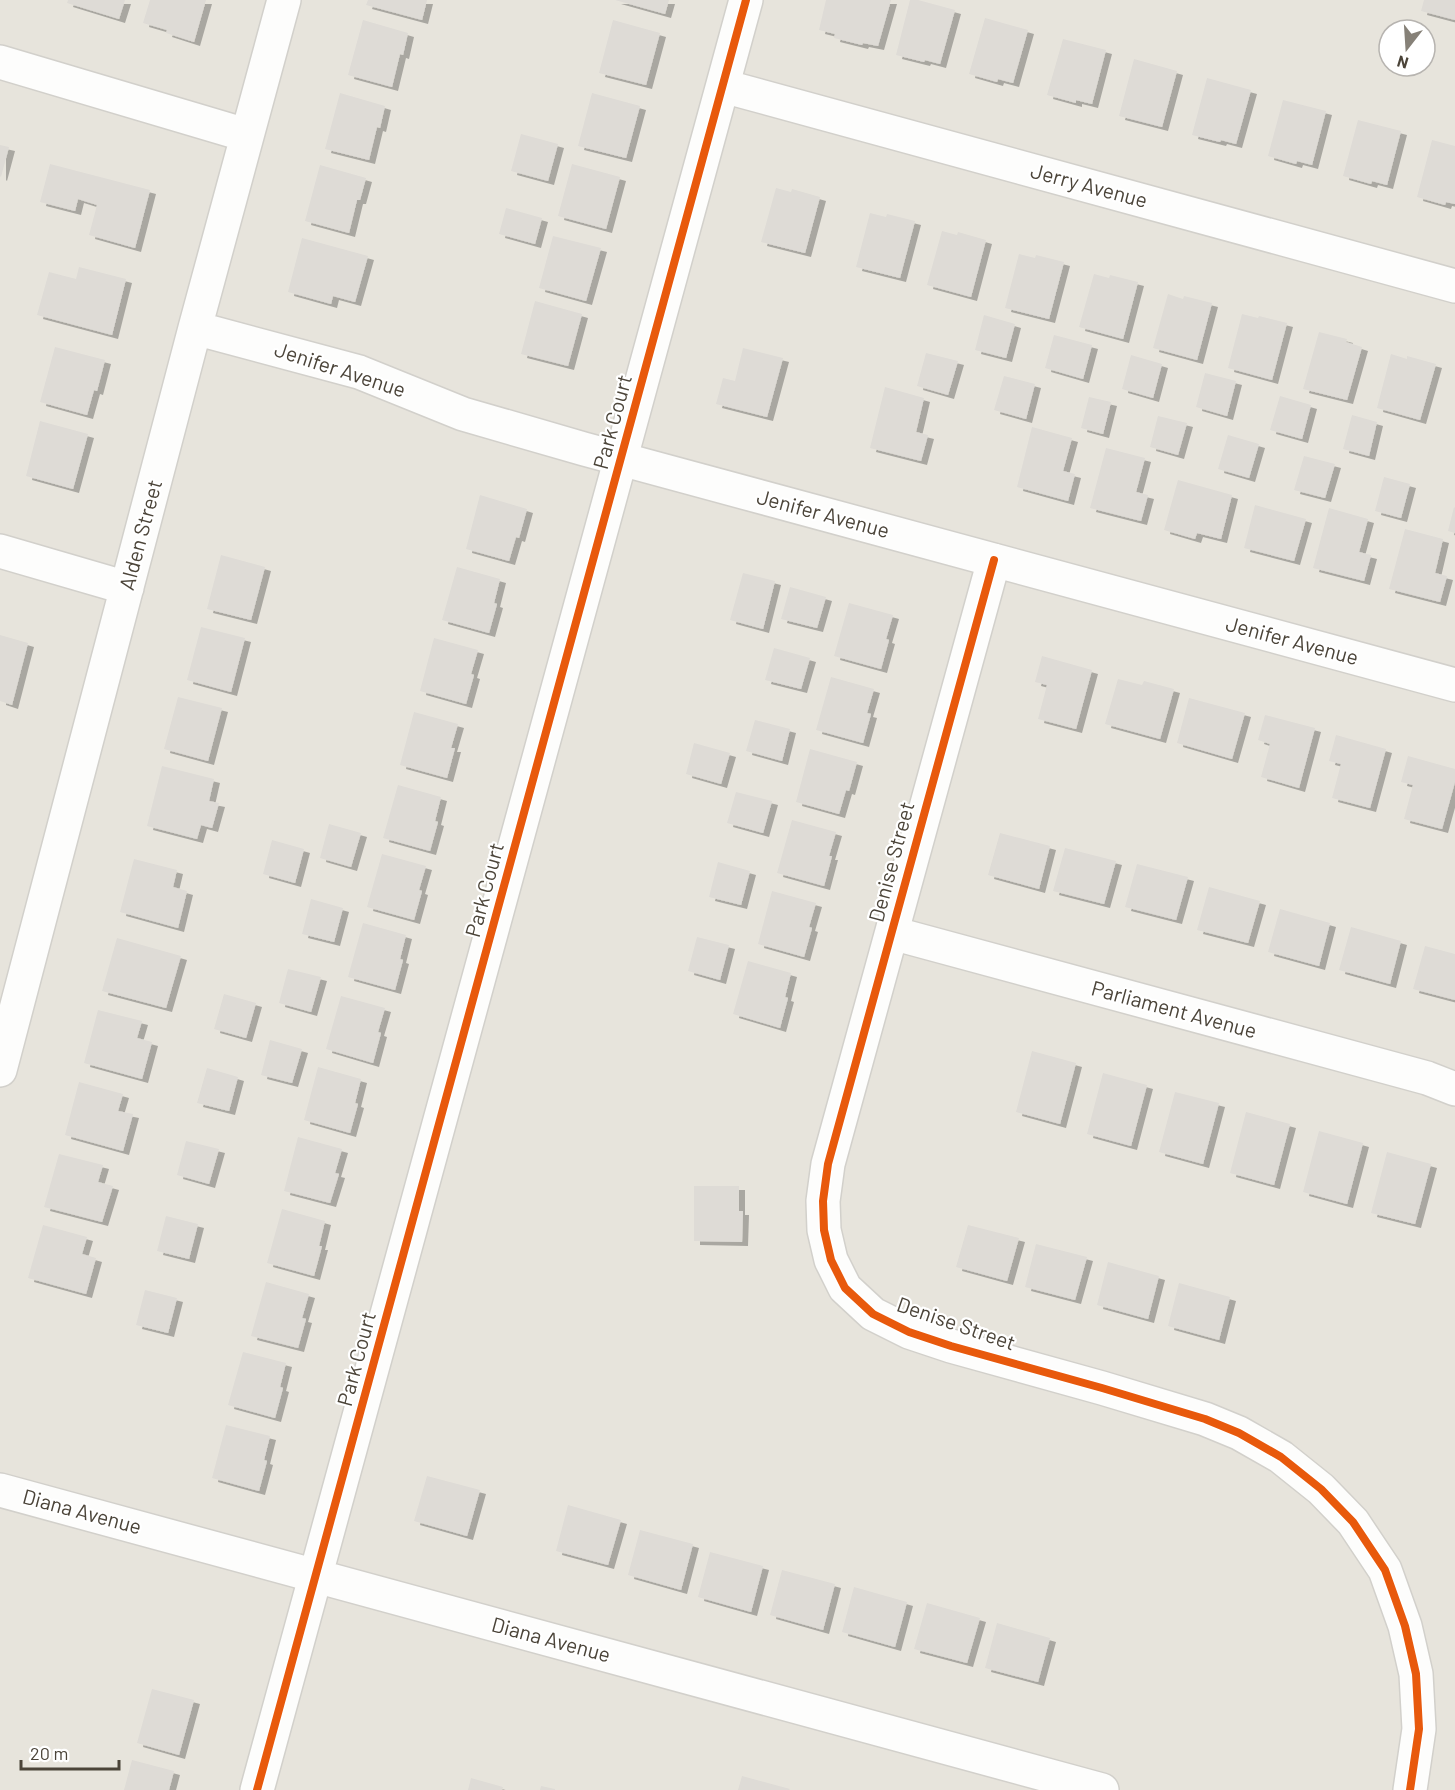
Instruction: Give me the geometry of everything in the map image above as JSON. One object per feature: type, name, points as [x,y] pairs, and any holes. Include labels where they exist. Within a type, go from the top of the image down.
[{"type":"street","name":"Alden Street","points":[[0,1070],[5,1031],[127,588],[246,135],[284,0]]},
{"type":"street","name":"Park Court","points":[[257,1790],[746,0]]},
{"type":"street","points":[[0,62],[246,135]]},
{"type":"street","name":"Jerry Avenue","points":[[723,86],[1455,286]]},
{"type":"street","name":"Jenifer Avenue","points":[[195,328],[359,372],[463,414],[621,459],[1455,685]]},
{"type":"street","points":[[0,551],[127,588]]},
{"type":"street","name":"Denise Street","points":[[994,560],[828,1164],[823,1201],[824,1230],[831,1260],[844,1288],[873,1314],[909,1332],[1205,1419],[1239,1433],[1281,1457],[1321,1489],[1353,1522],[1384,1570],[1405,1626],[1416,1674],[1419,1729],[1410,1790]]},
{"type":"street","name":"Parliament Avenue","points":[[892,933],[1416,1075],[1455,1089]]},
{"type":"street","name":"Diana Avenue","points":[[0,1490],[1102,1790]]},
{"type":"shaded area","points":[[0,0],[1455,0],[1455,1790],[0,1790]]},
{"type":"building","points":[[68,0],[125,0],[119,19],[67,3]]},
{"type":"building","points":[[150,0],[206,0],[194,42],[166,33],[167,30],[143,23]]},
{"type":"building","points":[[368,0],[427,0],[422,20],[366,5]]},
{"type":"building","points":[[615,0],[669,0],[665,14]]},
{"type":"building","points":[[826,0],[891,0],[878,46],[863,43],[862,45],[834,38],[835,34],[819,30]]},
{"type":"building","points":[[910,0],[955,10],[940,64],[896,55]]},
{"type":"building","points":[[1424,0],[1455,0],[1455,20],[1421,11]]},
{"type":"building","points":[[985,18],[1028,30],[1013,83],[998,79],[997,82],[969,74]]},
{"type":"building","points":[[363,20],[408,33],[392,87],[348,75]]},
{"type":"building","points":[[613,20],[660,33],[646,85],[599,73]]},
{"type":"building","points":[[1063,39],[1106,50],[1092,104],[1076,100],[1076,103],[1047,95]]},
{"type":"building","points":[[1134,59],[1177,71],[1162,127],[1119,116]]},
{"type":"building","points":[[1207,78],[1251,90],[1236,144],[1192,135]]},
{"type":"building","points":[[340,93],[385,106],[369,160],[325,149]]},
{"type":"building","points":[[592,93],[640,106],[626,158],[578,146]]},
{"type":"building","points":[[1283,100],[1326,111],[1312,165],[1297,161],[1296,164],[1268,156]]},
{"type":"building","points":[[1358,120],[1401,131],[1387,185],[1372,181],[1371,184],[1343,176]]},
{"type":"building","points":[[521,134],[558,144],[548,181],[511,171]]},
{"type":"building","points":[[1432,140],[1455,146],[1455,204],[1446,202],[1445,205],[1417,197]]},
{"type":"building","points":[[0,145],[9,147],[1,177],[0,176]]},
{"type":"building","points":[[50,164],[150,190],[135,248],[89,235],[97,205],[78,199],[75,211],[40,202]]},
{"type":"building","points":[[572,164],[620,177],[606,229],[558,216]]},
{"type":"building","points":[[320,165],[366,178],[360,200],[357,200],[349,233],[305,221]]},
{"type":"building","points":[[776,188],[791,192],[792,189],[820,197],[805,253],[761,242]]},
{"type":"building","points":[[506,208],[542,218],[535,244],[499,234]]},
{"type":"building","points":[[870,213],[886,217],[887,214],[915,221],[900,278],[856,267]]},
{"type":"building","points":[[942,231],[957,235],[958,232],[986,240],[971,297],[927,285]]},
{"type":"building","points":[[553,236],[601,248],[586,301],[539,288]]},
{"type":"building","points":[[302,238],[368,256],[355,302],[333,296],[331,304],[288,292]]},
{"type":"building","points":[[1019,254],[1035,258],[1036,255],[1064,262],[1049,319],[1005,308]]},
{"type":"building","points":[[79,267],[126,279],[112,335],[37,315],[49,272],[76,279]]},
{"type":"building","points":[[1094,274],[1109,278],[1110,275],[1138,282],[1123,339],[1079,327]]},
{"type":"building","points":[[1168,294],[1183,299],[1184,296],[1212,303],[1197,360],[1153,348]]},
{"type":"building","points":[[535,301],[582,314],[568,366],[521,354]]},
{"type":"building","points":[[1242,314],[1287,323],[1272,380],[1228,368]]},
{"type":"building","points":[[984,315],[1015,324],[1006,358],[975,350]]},
{"type":"building","points":[[1319,332],[1347,339],[1346,342],[1362,347],[1347,400],[1303,389]]},
{"type":"building","points":[[1054,335],[1092,345],[1083,379],[1045,368]]},
{"type":"building","points":[[55,347],[105,360],[97,391],[94,390],[87,415],[40,402]]},
{"type":"building","points":[[743,348],[783,358],[767,417],[716,404],[723,378],[735,381]]},
{"type":"building","points":[[926,353],[958,361],[948,395],[917,386]]},
{"type":"building","points":[[1391,354],[1436,364],[1420,420],[1377,408]]},
{"type":"building","points":[[1131,355],[1162,364],[1153,398],[1122,389]]},
{"type":"building","points":[[1205,373],[1236,381],[1227,416],[1196,407]]},
{"type":"building","points":[[1004,376],[1035,384],[1026,419],[994,410]]},
{"type":"building","points":[[885,387],[924,398],[916,432],[928,435],[921,461],[870,448]]},
{"type":"building","points":[[1280,396],[1311,405],[1302,439],[1270,430]]},
{"type":"building","points":[[1089,397],[1111,402],[1103,434],[1081,428]]},
{"type":"building","points":[[1352,415],[1377,422],[1369,456],[1343,449]]},
{"type":"building","points":[[1158,416],[1187,423],[1178,455],[1150,447]]},
{"type":"building","points":[[40,421],[88,434],[73,489],[26,476]]},
{"type":"building","points":[[1032,427],[1072,438],[1063,471],[1075,474],[1068,501],[1017,487]]},
{"type":"building","points":[[1228,435],[1259,444],[1249,478],[1218,469]]},
{"type":"building","points":[[1106,448],[1145,458],[1136,492],[1148,495],[1141,521],[1090,508]]},
{"type":"building","points":[[1304,456],[1335,464],[1325,498],[1294,490]]},
{"type":"building","points":[[1384,477],[1410,484],[1401,518],[1375,511]]},
{"type":"building","points":[[1178,480],[1232,495],[1221,539],[1197,533],[1195,539],[1164,530]]},
{"type":"building","points":[[480,495],[527,509],[519,538],[516,537],[509,561],[466,549]]},
{"type":"building","points":[[1255,505],[1306,519],[1294,561],[1244,548]]},
{"type":"building","points":[[1329,508],[1368,519],[1359,552],[1371,555],[1364,581],[1313,568]]},
{"type":"building","points":[[1455,508],[1455,533],[1448,531]]},
{"type":"building","points":[[1405,529],[1443,539],[1435,573],[1447,576],[1440,602],[1389,589]]},
{"type":"building","points":[[221,555],[265,567],[251,620],[207,609]]},
{"type":"building","points":[[457,567],[500,579],[494,603],[497,604],[489,633],[442,620]]},
{"type":"building","points":[[743,573],[775,581],[763,629],[730,620]]},
{"type":"building","points":[[790,587],[826,597],[817,628],[781,619]]},
{"type":"building","points":[[849,603],[893,615],[881,669],[834,656]]},
{"type":"building","points":[[201,627],[245,638],[231,692],[187,680]]},
{"type":"building","points":[[0,635],[28,643],[12,705],[0,701]]},
{"type":"building","points":[[434,638],[478,650],[466,704],[420,691]]},
{"type":"building","points":[[774,648],[810,658],[801,689],[765,680]]},
{"type":"building","points":[[1042,656],[1092,670],[1076,729],[1038,719],[1047,685],[1035,682]]},
{"type":"building","points":[[831,677],[874,689],[867,713],[871,714],[863,743],[816,730]]},
{"type":"building","points":[[1118,679],[1142,685],[1144,681],[1174,689],[1160,739],[1105,724]]},
{"type":"building","points":[[178,697],[222,708],[208,761],[164,749]]},
{"type":"building","points":[[1189,698],[1245,713],[1232,759],[1177,743]]},
{"type":"building","points":[[414,712],[458,724],[451,748],[455,748],[447,778],[400,765]]},
{"type":"building","points":[[1265,715],[1315,728],[1299,788],[1261,777],[1270,744],[1258,740]]},
{"type":"building","points":[[755,720],[790,729],[782,761],[746,751]]},
{"type":"building","points":[[1336,735],[1386,749],[1370,808],[1332,798],[1341,764],[1329,761]]},
{"type":"building","points":[[694,743],[730,753],[721,784],[686,774]]},
{"type":"building","points":[[810,749],[857,762],[849,791],[846,790],[839,814],[796,802]]},
{"type":"building","points":[[1408,756],[1455,769],[1455,782],[1442,829],[1404,819],[1413,785],[1401,782]]},
{"type":"building","points":[[162,766],[214,779],[209,801],[219,803],[212,828],[201,825],[197,839],[147,826]]},
{"type":"building","points":[[398,785],[441,797],[435,821],[438,822],[430,851],[383,838]]},
{"type":"building","points":[[736,792],[772,801],[763,833],[727,823]]},
{"type":"building","points":[[792,820],[836,832],[824,886],[777,873]]},
{"type":"building","points":[[329,824],[361,833],[351,867],[320,858]]},
{"type":"building","points":[[1000,833],[1050,846],[1039,889],[988,875]]},
{"type":"building","points":[[272,840],[304,849],[295,883],[263,874]]},
{"type":"building","points":[[1065,848],[1116,861],[1104,904],[1053,891]]},
{"type":"building","points":[[382,854],[426,866],[414,920],[367,907]]},
{"type":"building","points":[[134,859],[177,870],[173,887],[187,891],[178,928],[120,912]]},
{"type":"building","points":[[718,862],[750,871],[741,905],[709,897]]},
{"type":"building","points":[[1137,864],[1188,877],[1176,920],[1125,907]]},
{"type":"building","points":[[1209,887],[1260,901],[1248,943],[1197,930]]},
{"type":"building","points":[[772,891],[816,903],[804,957],[758,944]]},
{"type":"building","points":[[311,899],[343,908],[334,942],[302,934]]},
{"type":"building","points":[[1280,909],[1330,923],[1319,966],[1268,952]]},
{"type":"building","points":[[363,923],[406,935],[400,959],[403,960],[395,990],[348,977]]},
{"type":"building","points":[[1351,927],[1401,941],[1390,984],[1339,970]]},
{"type":"building","points":[[697,937],[729,945],[720,980],[688,971]]},
{"type":"building","points":[[117,938],[181,956],[166,1008],[102,991]]},
{"type":"building","points":[[1425,946],[1455,954],[1455,1000],[1413,989]]},
{"type":"building","points":[[748,961],[791,973],[785,997],[788,998],[780,1028],[733,1014]]},
{"type":"building","points":[[288,969],[321,977],[311,1012],[279,1003]]},
{"type":"building","points":[[224,994],[256,1003],[246,1038],[214,1029]]},
{"type":"building","points":[[341,996],[385,1008],[373,1063],[326,1049]]},
{"type":"building","points":[[98,1010],[142,1021],[137,1038],[152,1042],[142,1079],[84,1063]]},
{"type":"building","points":[[270,1040],[302,1049],[292,1083],[261,1075]]},
{"type":"building","points":[[1032,1051],[1076,1063],[1060,1124],[1016,1112]]},
{"type":"building","points":[[318,1067],[361,1079],[355,1103],[358,1104],[350,1133],[304,1120]]},
{"type":"building","points":[[207,1068],[238,1077],[229,1111],[197,1103]]},
{"type":"building","points":[[1103,1073],[1147,1085],[1131,1146],[1087,1134]]},
{"type":"building","points":[[79,1082],[123,1094],[118,1111],[133,1114],[123,1151],[65,1135]]},
{"type":"building","points":[[1175,1092],[1219,1103],[1203,1164],[1159,1152]]},
{"type":"building","points":[[1246,1112],[1290,1124],[1274,1185],[1230,1173]]},
{"type":"building","points":[[1319,1131],[1363,1143],[1347,1204],[1303,1192]]},
{"type":"building","points":[[298,1137],[342,1149],[335,1173],[339,1174],[330,1203],[284,1191]]},
{"type":"building","points":[[186,1141],[219,1149],[209,1184],[177,1175]]},
{"type":"building","points":[[1387,1152],[1431,1164],[1415,1224],[1371,1213]]},
{"type":"building","points":[[59,1154],[103,1165],[98,1182],[113,1186],[102,1222],[44,1207]]},
{"type":"building","points":[[694,1186],[739,1186],[739,1211],[743,1211],[742,1242],[694,1241]]},
{"type":"building","points":[[282,1209],[325,1221],[319,1246],[322,1246],[314,1276],[267,1263]]},
{"type":"building","points":[[166,1216],[198,1224],[189,1259],[157,1251]]},
{"type":"building","points":[[43,1225],[87,1237],[82,1254],[96,1258],[86,1294],[28,1278]]},
{"type":"building","points":[[968,1225],[1019,1238],[1007,1281],[956,1267]]},
{"type":"building","points":[[1036,1244],[1087,1257],[1075,1300],[1025,1287]]},
{"type":"building","points":[[1108,1262],[1159,1276],[1148,1319],[1097,1305]]},
{"type":"building","points":[[266,1282],[309,1294],[302,1318],[306,1319],[298,1348],[251,1336]]},
{"type":"building","points":[[1179,1283],[1230,1297],[1219,1340],[1168,1326]]},
{"type":"building","points":[[145,1290],[177,1298],[168,1333],[136,1325]]},
{"type":"building","points":[[243,1352],[286,1363],[280,1387],[283,1388],[275,1418],[228,1405]]},
{"type":"building","points":[[226,1425],[270,1436],[264,1460],[267,1461],[259,1491],[212,1478]]},
{"type":"building","points":[[427,1476],[480,1490],[467,1536],[414,1521]]},
{"type":"building","points":[[568,1505],[621,1520],[608,1565],[556,1551]]},
{"type":"building","points":[[640,1530],[693,1544],[681,1590],[628,1575]]},
{"type":"building","points":[[710,1552],[763,1566],[751,1612],[698,1597]]},
{"type":"building","points":[[782,1570],[835,1584],[823,1630],[770,1615]]},
{"type":"building","points":[[854,1587],[907,1602],[895,1647],[842,1632]]},
{"type":"building","points":[[927,1603],[980,1618],[967,1663],[914,1649]]},
{"type":"building","points":[[997,1623],[1050,1638],[1038,1682],[985,1668]]},
{"type":"building","points":[[152,1689],[194,1700],[179,1755],[137,1743]]},
{"type":"building","points":[[132,1760],[174,1771],[169,1790],[124,1790]]},
{"type":"building","points":[[742,1776],[790,1789],[738,1790]]},
{"type":"building","points":[[471,1778],[503,1787],[502,1790],[468,1790]]},
{"type":"building","points":[[541,1786],[555,1789],[555,1790],[540,1790]]},
{"type":"cycle path","points":[[257,1790],[746,0]]},
{"type":"cycle path","points":[[994,560],[828,1164],[823,1201],[824,1230],[831,1260],[845,1288],[873,1314],[909,1332],[1205,1419],[1239,1433],[1281,1457],[1321,1489],[1353,1522],[1385,1570],[1405,1626],[1416,1674],[1419,1729],[1410,1790]]}]
